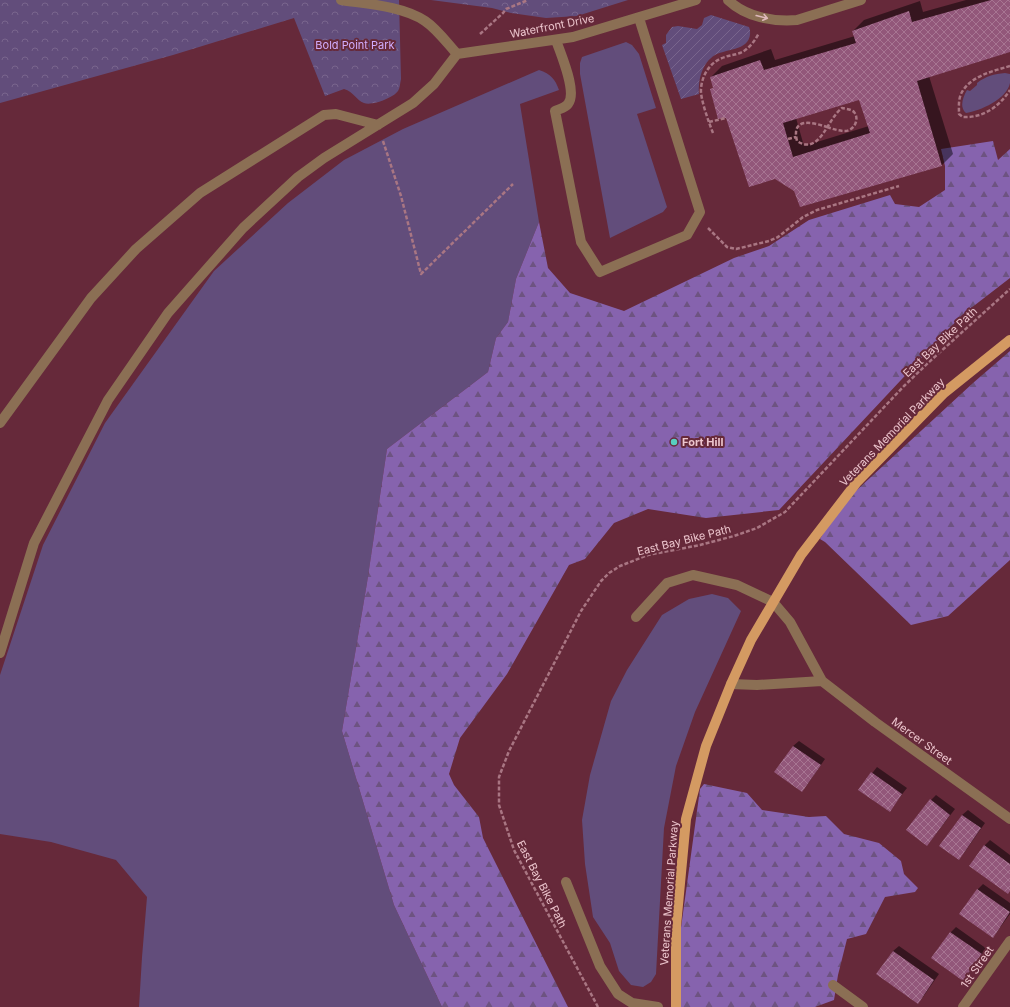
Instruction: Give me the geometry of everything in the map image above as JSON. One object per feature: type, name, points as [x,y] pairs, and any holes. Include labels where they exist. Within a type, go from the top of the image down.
[{"type":"main road","name":"Veterans Memorial Parkway","points":[[676,1007],[676,926],[686,819],[706,746],[731,684],[751,640],[801,555],[857,482],[944,394],[1010,340]]},
{"type":"street","points":[[0,653],[34,543],[108,400],[168,313],[243,228],[298,177],[324,158],[413,103],[424,94],[457,54],[426,21],[417,16],[396,10],[341,0]]},
{"type":"street","name":"Waterfront Drive","points":[[457,54],[556,40],[589,33],[696,0]]},
{"type":"street","points":[[728,0],[745,12],[765,18],[786,21],[797,20],[861,0]]},
{"type":"street","points":[[556,40],[570,85],[571,98],[568,104],[554,111],[581,242],[600,272],[687,235],[700,212],[639,18]]},
{"type":"street","points":[[0,423],[91,298],[136,249],[200,193],[324,115],[336,114],[378,125]]},
{"type":"street","points":[[636,617],[667,583],[693,575],[737,585],[773,602]]},
{"type":"street","name":"Mercer Street","points":[[773,602],[790,622],[822,681],[881,726],[1010,819]]},
{"type":"street","points":[[731,684],[757,685],[822,681]]},
{"type":"street","points":[[566,882],[600,966],[618,994],[632,1003],[658,1007]]},
{"type":"street","name":"1st Street","points":[[963,1007],[1010,941]]},
{"type":"street","points":[[833,985],[863,1007]]},
{"type":"path","points":[[457,54],[506,9],[528,0]]},
{"type":"path","points":[[713,133],[700,90],[703,77],[715,61],[740,53],[749,47],[757,37],[765,18]]},
{"type":"path","points":[[1010,66],[987,72],[969,83],[962,92],[959,102],[959,114],[963,118],[973,118],[987,112],[1003,101],[1010,90]]},
{"type":"path","points":[[827,127],[816,123],[803,122],[797,126],[795,133],[797,141],[807,145],[815,142],[827,127],[836,112],[842,108],[854,112],[856,124],[852,130],[846,131],[827,127]]},
{"type":"path","points":[[709,122],[726,118]]},
{"type":"path","points":[[378,125],[401,196],[421,274],[513,184]]},
{"type":"path","points":[[788,139],[796,136]]},
{"type":"path","points":[[697,217],[726,248],[736,249],[769,241],[778,237],[803,217],[817,210],[899,186]]},
{"type":"path","name":"East Bay Bike Path","points":[[598,1007],[514,850],[499,805],[499,777],[509,750],[581,611],[601,581],[609,573],[620,566],[648,555],[700,545],[734,536],[757,528],[785,512],[904,386],[1010,289]]},
{"type":"green space","name":"Bold Point Park","points":[[0,0],[399,0],[400,87],[392,96],[382,101],[368,104],[361,102],[350,92],[344,89],[325,96],[294,18],[173,55],[0,103]]},
{"type":"green space","points":[[431,0],[628,0],[577,16],[546,18],[511,13],[492,8]]},
{"type":"green space","points":[[711,15],[749,27],[750,37],[747,42],[738,48],[720,53],[711,58],[704,67],[700,78],[699,94],[681,99],[662,45],[666,43],[666,35],[672,27],[678,26],[697,29],[702,25],[704,18]]},
{"type":"green space","points":[[626,42],[632,45],[639,54],[656,108],[637,114],[667,207],[663,212],[610,238],[580,74],[580,63],[582,57]]},
{"type":"green space","points":[[539,70],[552,77],[559,90],[520,104],[539,222],[516,279],[508,322],[496,338],[488,372],[387,449],[367,583],[342,731],[394,905],[442,1007],[139,1007],[147,897],[116,860],[51,842],[0,834],[0,675],[43,545],[105,423],[214,271],[288,203],[344,160],[403,129]]},
{"type":"green space","points":[[1005,73],[1010,74],[1010,83],[1004,94],[992,103],[978,110],[966,113],[964,111],[962,105],[967,90],[970,91],[977,85],[977,83],[987,77]]},
{"type":"green space","points":[[993,141],[998,160],[1010,149],[1010,278],[962,315],[779,510],[706,518],[648,509],[614,523],[585,559],[569,565],[507,674],[460,738],[449,774],[454,785],[479,817],[483,838],[568,1007],[442,1007],[394,905],[342,731],[367,583],[387,449],[488,372],[496,338],[508,322],[516,279],[539,222],[548,268],[570,293],[624,311],[734,258],[769,246],[809,220],[890,195],[895,204],[919,207],[945,190],[945,166],[941,149]]},
{"type":"green space","points":[[1010,351],[1010,560],[948,616],[911,625],[825,542],[820,539],[846,500]]},
{"type":"green space","points":[[712,594],[728,598],[741,611],[695,712],[676,766],[664,828],[656,974],[651,982],[643,987],[631,985],[619,971],[610,943],[593,917],[585,864],[582,820],[590,775],[611,701],[627,670],[662,615],[689,599]]},
{"type":"green space","points":[[704,784],[747,793],[762,810],[809,817],[826,816],[844,834],[879,843],[901,861],[904,874],[918,888],[915,892],[885,897],[866,934],[847,939],[838,975],[834,1000],[815,1007],[677,1007],[680,935],[700,789]]},
{"type":"building","points":[[991,0],[1010,0],[1010,52],[917,81],[942,166],[800,207],[794,191],[775,179],[749,187],[726,118],[718,119],[710,89],[713,88],[710,77],[760,60],[764,70],[856,43],[852,31],[909,11],[912,22]],"holes":[[[859,100],[870,133],[793,157],[783,123]]]},
{"type":"building","points":[[793,746],[821,765],[802,792],[774,772]]},
{"type":"building","points":[[871,772],[902,794],[890,812],[858,790]]},
{"type":"building","points":[[930,799],[950,815],[927,846],[906,830]]},
{"type":"building","points":[[962,815],[981,828],[959,860],[939,846]]},
{"type":"building","points":[[984,845],[1010,864],[1010,891],[1008,894],[969,866]]},
{"type":"building","points":[[977,889],[1010,912],[993,938],[959,914]]},
{"type":"building","points":[[950,932],[982,954],[963,981],[931,958]]},
{"type":"building","points":[[893,951],[934,980],[918,1004],[876,974]]},
{"type":"place","name":"Fort Hill","points":[[674,442]]}]
